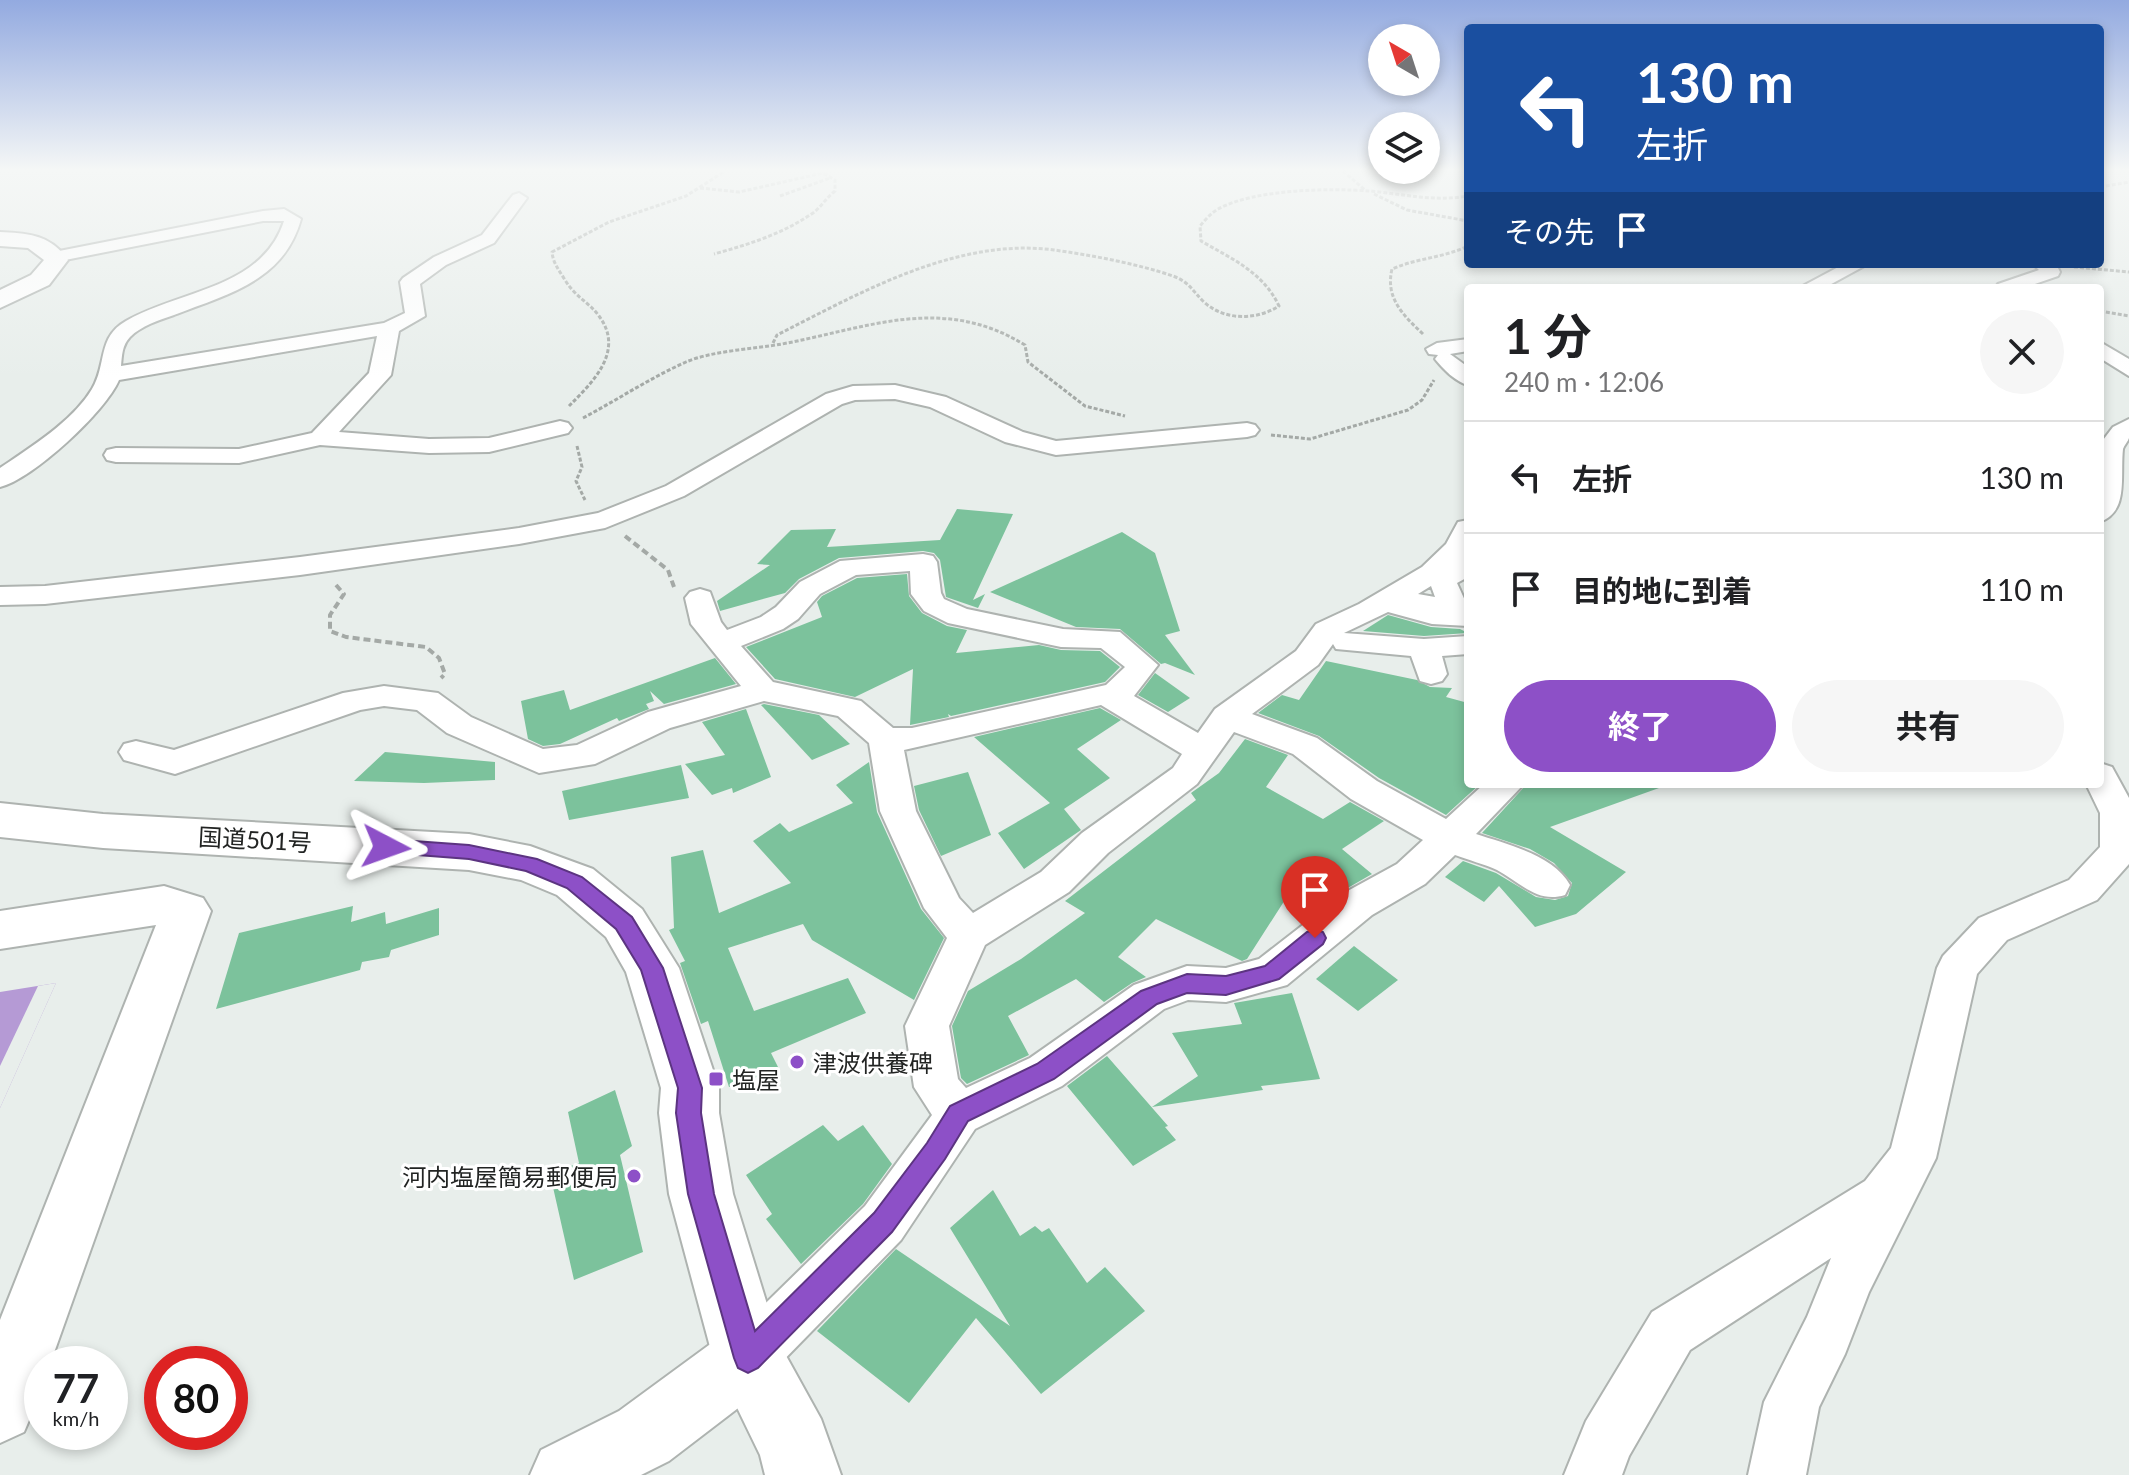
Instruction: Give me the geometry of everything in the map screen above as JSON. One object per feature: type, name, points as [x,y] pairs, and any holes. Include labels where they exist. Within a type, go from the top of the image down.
[{"type":"highway","points":[[0,300],[40,280],[56,260],[51,250],[42,244],[7,240]]},
{"type":"highway","name":"国道501号","points":[[0,820],[103,831],[469,852],[530,864],[575,882],[624,923],[652,968],[690,1088],[689,1113],[701,1194],[748,1358],[795,1445],[803,1475]]},
{"type":"street","points":[[55,257],[142,240]]},
{"type":"street","points":[[0,479],[39,453],[101,394],[110,375],[110,348],[117,338],[133,326],[232,285],[278,255],[288,240]]},
{"type":"street","points":[[110,375],[389,328],[415,316],[410,282],[440,261],[486,240]]},
{"type":"street","points":[[1817,284],[1851,268]]},
{"type":"street","points":[[2017,284],[2050,273]]},
{"type":"street","points":[[320,438],[380,375],[383,345],[389,328]]},
{"type":"street","points":[[1464,346],[1442,354],[1464,374]]},
{"type":"street","points":[[2104,351],[2129,369]]},
{"type":"street","points":[[0,596],[45,595],[300,566],[519,536],[605,520],[675,491],[834,399],[853,393],[895,392],[938,402],[1014,437],[1056,448],[1247,430]]},
{"type":"street","points":[[116,455],[239,456],[320,438],[429,446],[489,445],[569,424]]},
{"type":"street","points":[[2104,512],[2110,509],[2115,480],[2109,451],[2114,437],[2129,426]]},
{"type":"street","points":[[959,1114],[937,1087],[927,1026],[969,935],[1055,882],[1095,843],[1185,776],[1227,717],[1307,658],[1327,630],[1370,610],[1432,573],[1457,548],[1464,535]]},
{"type":"street","points":[[721,643],[772,623],[787,613],[810,588],[850,567],[923,562],[926,568],[926,594],[934,605],[959,617],[1035,630],[1061,638],[1109,639],[1142,665],[1131,681],[1112,697]]},
{"type":"street","points":[[1461,573],[1448,590],[1452,605],[1431,606],[1406,600],[1398,605],[1434,616],[1464,617]]},
{"type":"street","points":[[700,598],[706,624],[762,690]]},
{"type":"street","points":[[1347,642],[1429,664],[1464,668]]},
{"type":"street","points":[[1429,664],[1464,647]]},
{"type":"street","points":[[136,752],[175,762],[355,700],[384,696],[426,700],[459,725],[539,761],[583,756],[660,720],[762,690],[849,708],[885,739],[898,811],[944,908],[969,935]]},
{"type":"street","points":[[885,739],[912,739],[1102,694],[1202,751]]},
{"type":"street","points":[[1227,717],[1305,746],[1364,790],[1448,838],[1510,860],[1551,885]]},
{"type":"street","points":[[1777,1475],[1792,1402],[1826,1335],[1848,1279],[1912,1158],[1958,968],[1993,929],[2083,890],[2119,851],[2118,813],[2104,783]]},
{"type":"street","points":[[566,1475],[644,1436],[748,1358],[883,1223],[959,1114],[1046,1072],[1149,997],[1187,983],[1226,985],[1272,973],[1358,904],[1411,874],[1502,788]]},
{"type":"street","points":[[0,930],[164,905],[186,911],[0,1408]]},
{"type":"street","points":[[1593,1475],[1606,1441],[1671,1331],[1882,1197],[1912,1158]]},
{"type":"path","points":[[575,240],[552,252],[553,261],[576,297],[599,316],[607,336],[609,355],[593,382],[569,407],[569,424],[688,361],[807,339],[869,322],[944,317],[1018,339],[1025,345],[1028,362],[1085,406],[1127,417]]},
{"type":"path","points":[[714,254],[764,240]]},
{"type":"path","points":[[773,343],[777,335],[852,297],[940,264],[999,249],[1032,248],[1068,253],[1164,273],[1190,284],[1201,300],[1216,311],[1237,316],[1262,316],[1279,306],[1274,293],[1260,276],[1201,240]]},
{"type":"path","points":[[1247,430],[1310,439],[1408,410],[1422,400],[1442,354],[1393,303],[1387,282],[1392,269],[1408,262],[1448,256],[1464,248]]},
{"type":"path","points":[[2050,273],[2129,272]]},
{"type":"path","points":[[2104,312],[2129,316]]},
{"type":"path","points":[[300,566],[333,581],[344,594],[330,615],[330,631],[346,637],[426,647],[439,658],[445,674],[426,700]]},
{"type":"shaded area","points":[[56,983],[0,1108],[0,992]]},
{"type":"pier","points":[[56,983],[0,1108],[0,1066],[38,986]]},
{"type":"building","points":[[957,509],[1013,514],[973,600],[985,594],[978,608],[946,597],[940,560],[934,553],[923,551],[839,558],[799,579],[785,593],[720,611],[717,601],[770,565],[757,564],[791,530],[836,529],[827,547],[940,540]]},
{"type":"building","points":[[1122,532],[1155,553],[1180,631],[1165,635],[1195,675],[1161,664],[1120,629],[1076,627],[990,592]]},
{"type":"building","points":[[907,574],[909,596],[922,613],[947,626],[967,630],[956,653],[1039,645],[1061,650],[1100,651],[1120,667],[1105,682],[951,716],[948,714],[949,717],[910,725],[913,669],[855,697],[775,679],[746,647],[822,617],[817,602],[822,596],[857,578]]},
{"type":"building","points":[[1388,615],[1431,627],[1460,629],[1464,633],[1424,636],[1363,631]]},
{"type":"building","points":[[715,658],[736,684],[664,704],[650,691],[654,701],[646,704],[649,709],[619,721],[617,718],[560,744],[543,746],[528,739],[521,701],[564,690],[570,710]]},
{"type":"building","points":[[1326,661],[1417,680],[1430,687],[1452,688],[1446,697],[1464,702],[1464,788],[1476,788],[1446,815],[1379,778],[1319,736],[1258,713],[1282,695],[1299,700]]},
{"type":"building","points":[[1155,673],[1190,698],[1168,712],[1138,695]]},
{"type":"building","points":[[761,705],[819,715],[850,744],[812,760]]},
{"type":"building","points":[[1100,708],[1121,720],[1077,749],[1110,778],[1064,809],[1081,830],[1024,869],[998,833],[1050,803],[974,737]]},
{"type":"building","points":[[746,709],[771,777],[733,793],[732,788],[712,795],[685,764],[725,755],[702,722]]},
{"type":"building","points":[[1245,739],[1288,755],[1266,787],[1323,819],[1350,802],[1384,821],[1342,849],[1372,874],[1339,893],[1311,870],[1292,894],[1290,892],[1247,959],[1242,961],[1156,919],[1118,957],[1146,977],[1104,1002],[1076,979],[1008,1016],[1029,1055],[967,1084],[961,1078],[952,1026],[968,991],[1021,959],[1085,913],[1065,901],[1196,800],[1191,793],[1219,773]]},
{"type":"building","points":[[385,752],[495,762],[495,780],[424,783],[354,781]]},
{"type":"building","points":[[869,762],[877,812],[921,909],[944,938],[914,1000],[812,940],[803,924],[728,948],[754,1011],[848,978],[866,1013],[771,1053],[779,1069],[729,1087],[708,1021],[701,1024],[680,963],[685,961],[669,930],[674,928],[671,857],[703,850],[719,913],[791,883],[753,841],[780,823],[789,832],[853,803],[836,785]]},
{"type":"building","points":[[681,765],[689,798],[569,820],[562,791]]},
{"type":"building","points":[[968,772],[991,835],[941,856],[919,810],[914,786]]},
{"type":"building","points":[[1523,788],[1659,788],[1550,827],[1626,872],[1576,914],[1535,927],[1499,886],[1484,902],[1445,877],[1463,861],[1496,873],[1536,897],[1555,900],[1568,896],[1572,883],[1554,863],[1530,849],[1482,833]]},
{"type":"building","points":[[353,906],[351,922],[385,912],[386,924],[439,908],[439,935],[391,950],[389,957],[362,962],[360,970],[216,1009],[239,933]]},
{"type":"building","points":[[1354,946],[1398,980],[1358,1011],[1316,979]]},
{"type":"building","points":[[1292,993],[1320,1079],[1261,1086],[1263,1090],[1152,1107],[1198,1076],[1172,1033],[1242,1024],[1234,1003]]},
{"type":"building","points":[[1107,1056],[1168,1126],[1165,1127],[1176,1140],[1133,1166],[1067,1086]]},
{"type":"building","points":[[615,1090],[632,1146],[620,1155],[643,1252],[574,1280],[550,1174],[579,1163],[568,1112]]},
{"type":"building","points":[[823,1125],[838,1141],[863,1125],[892,1164],[863,1204],[801,1264],[766,1219],[772,1214],[746,1175]]},
{"type":"building","points":[[993,1190],[1020,1236],[1035,1226],[1042,1232],[1049,1228],[1087,1283],[1105,1267],[1145,1311],[1041,1394],[976,1318],[909,1403],[817,1331],[896,1249],[1010,1326],[950,1228]]},
{"type":"place","name":"津波供養碑","points":[[797,1062]]},
{"type":"place","name":"塩屋","points":[[716,1079]]},
{"type":"place","name":"河内塩屋簡易郵便局","points":[[634,1176]]},
{"type":"route","points":[[386,847],[469,852],[530,864],[575,882],[624,923],[652,968],[690,1088],[689,1113],[701,1194],[748,1358],[883,1223],[959,1114],[1046,1072],[1149,997],[1187,983],[1226,985],[1272,973],[1315,938]]}]
